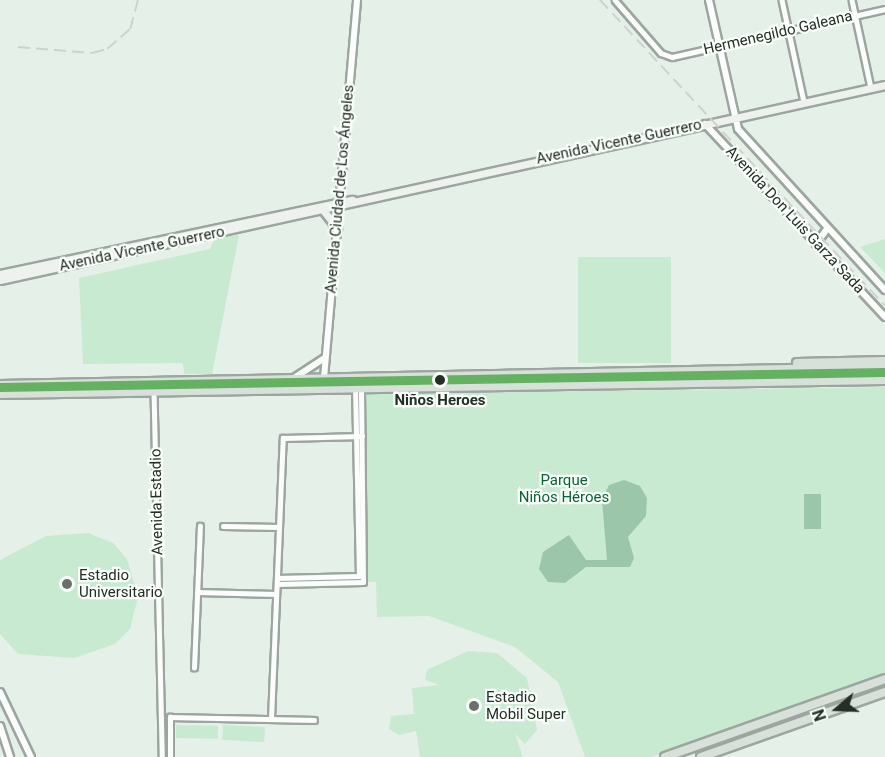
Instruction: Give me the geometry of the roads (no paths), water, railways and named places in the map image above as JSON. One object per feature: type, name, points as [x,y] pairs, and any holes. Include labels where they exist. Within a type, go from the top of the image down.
[{"type":"highway","points":[[0,385],[737,368],[885,361]]},
{"type":"highway","points":[[737,368],[885,367]]},
{"type":"highway","points":[[505,374],[524,385]]},
{"type":"highway","points":[[313,378],[341,388]]},
{"type":"highway","points":[[0,394],[781,381],[885,382]]},
{"type":"highway","points":[[714,382],[885,382]]},
{"type":"highway","points":[[81,392],[116,383]]},
{"type":"highway","points":[[664,757],[885,680]]},
{"type":"highway","points":[[701,757],[885,692]]},
{"type":"main road","name":"Avenida Vicente Guerrero","points":[[0,274],[885,85]]},
{"type":"main road","name":"Avenida Vicente Guerrero","points":[[0,280],[322,210],[339,202]]},
{"type":"main road","points":[[322,210],[337,228]]},
{"type":"street","name":"Avenida Ciudad de Los Ángeles","points":[[324,378],[357,0]]},
{"type":"street","name":"Hermenegildo Galeana","points":[[615,0],[661,52],[672,57],[885,9]]},
{"type":"street","name":"Avenida Don Luis Garza Sada","points":[[709,0],[733,117],[741,134],[885,290]]},
{"type":"street","points":[[782,0],[804,102]]},
{"type":"street","points":[[852,0],[871,88]]},
{"type":"street","name":"Avenida Don Luis Garza Sada","points":[[705,124],[885,317]]},
{"type":"street","points":[[816,244],[827,229]]},
{"type":"street","points":[[293,379],[326,357]]},
{"type":"street","points":[[277,581],[359,576],[358,388]]},
{"type":"street","name":"Avenida Estadio","points":[[154,391],[162,757]]},
{"type":"street","points":[[271,719],[283,438],[360,436]]},
{"type":"street","points":[[194,668],[200,526]]},
{"type":"street","points":[[223,526],[279,527]]},
{"type":"street","points":[[197,592],[276,594]]},
{"type":"street","points":[[0,692],[31,757]]},
{"type":"street","points":[[170,757],[170,717],[314,720]]},
{"type":"street","points":[[0,726],[10,757]]},
{"type":"railway","points":[[18,47],[92,53],[107,49],[130,29],[138,0]]},
{"type":"railway","points":[[600,0],[885,306]]},
{"type":"place","name":"Niños Heroes","points":[[440,380]]},
{"type":"place","name":"Estadio Universitario","points":[[67,584]]},
{"type":"place","name":"Estadio Mobil Super","points":[[474,706]]},
{"type":"park label","name":"Parque Niños Héroes","points":[[564,488]]}]
